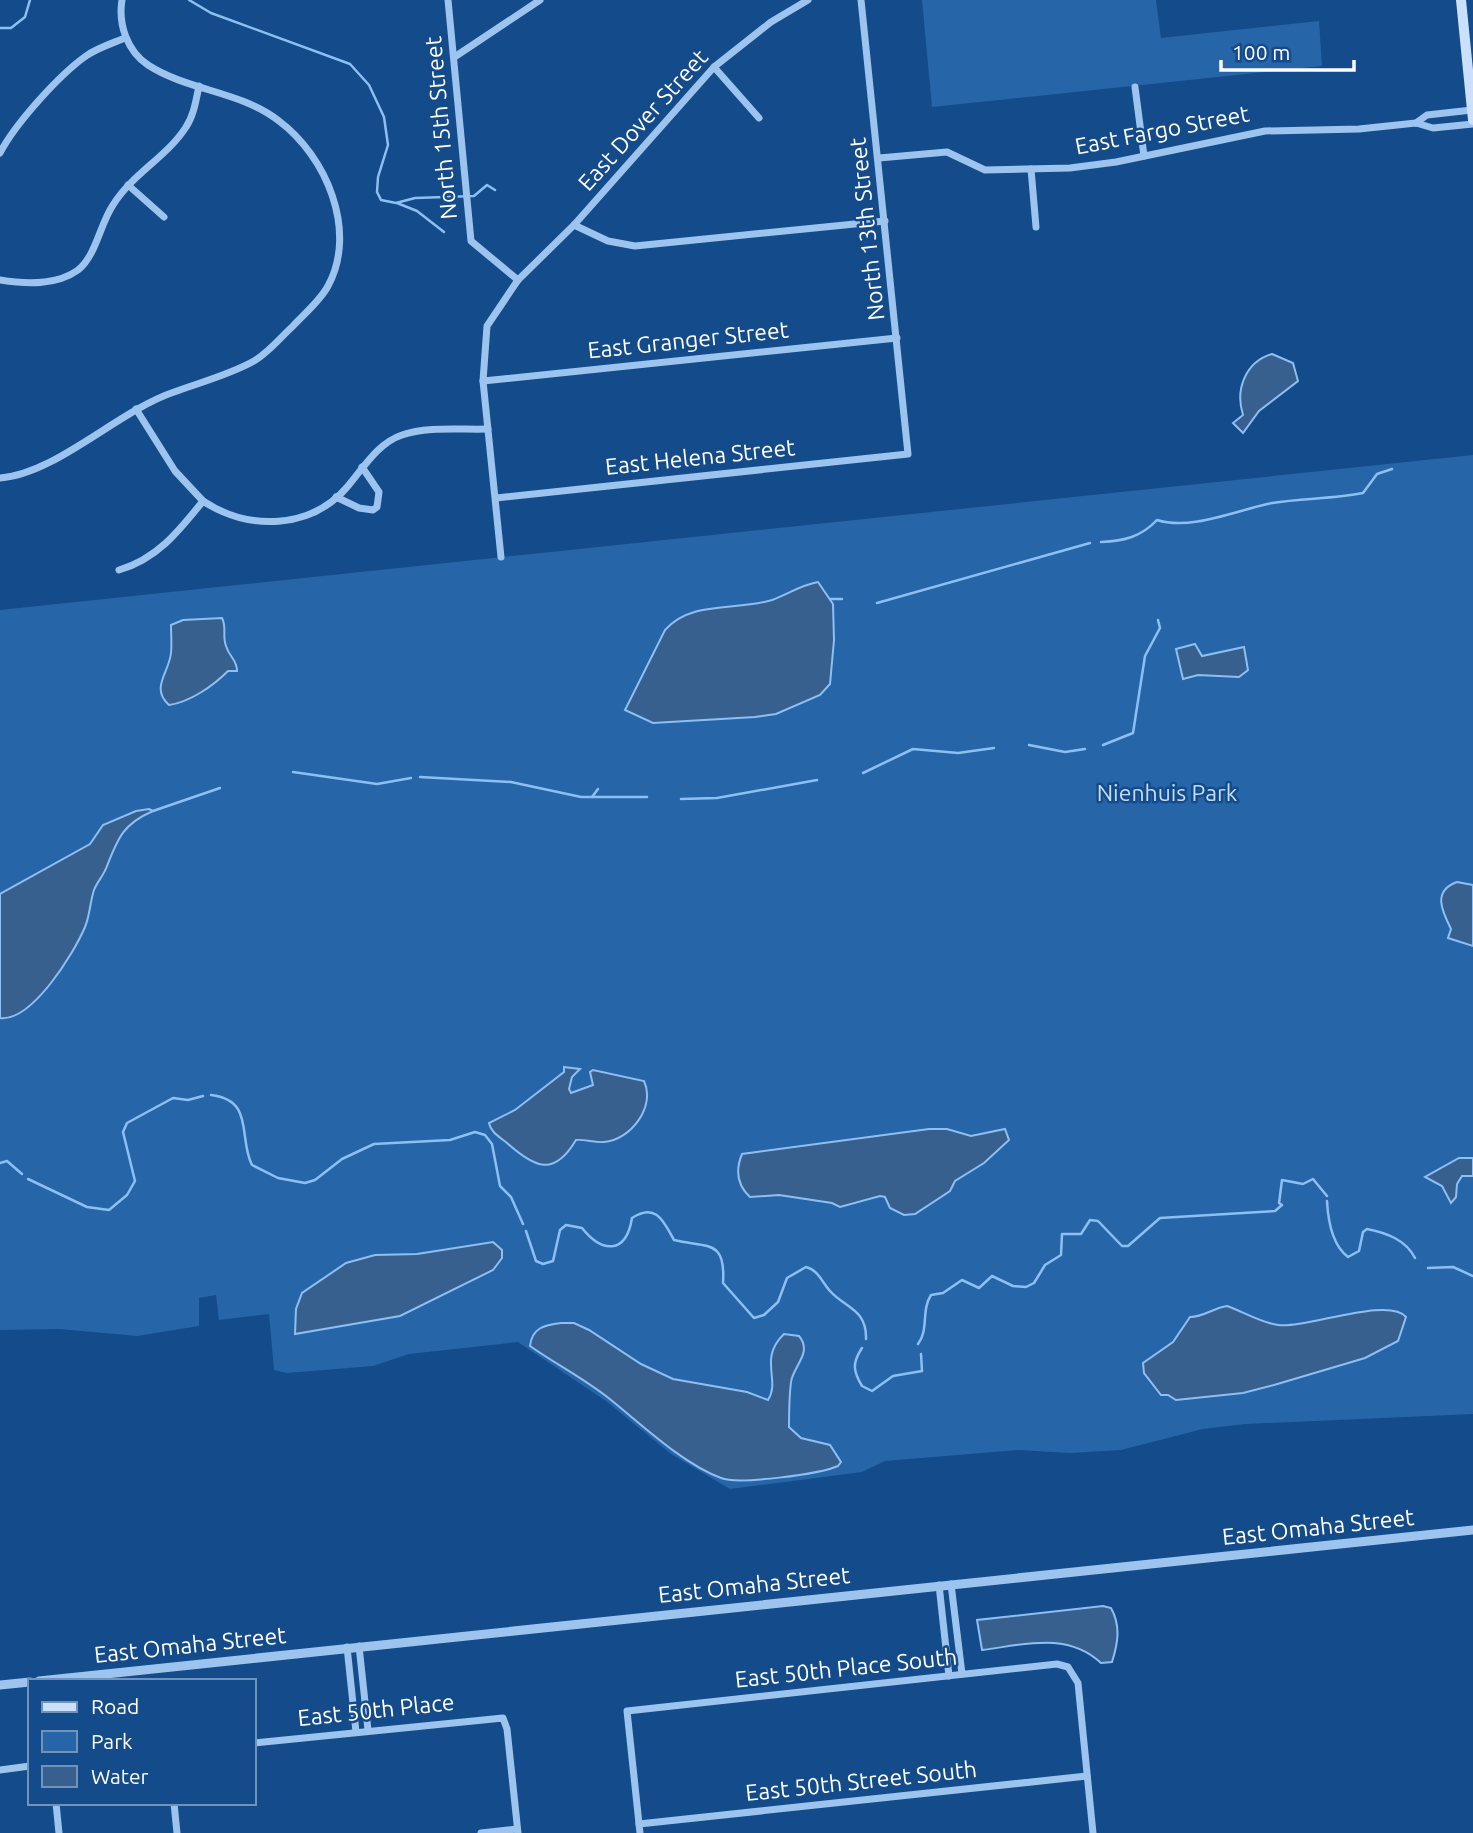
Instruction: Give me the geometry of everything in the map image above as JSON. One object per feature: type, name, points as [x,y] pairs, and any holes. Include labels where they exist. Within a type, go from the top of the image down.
[{"type":"main road","points":[[1461,0],[1473,118]]},
{"type":"street","points":[[0,478],[33,471],[136,409],[256,360],[309,309],[327,286],[336,262],[340,235],[336,212],[323,173],[303,142],[279,120],[245,101],[148,65],[125,37],[119,14],[122,0]]},
{"type":"street","name":"North 15th Street","points":[[448,0],[456,56],[471,241],[518,280]]},
{"type":"street","points":[[456,56],[540,0]]},
{"type":"street","name":"East Dover Street","points":[[518,280],[574,225],[714,67],[771,22],[808,0]]},
{"type":"street","name":"North 13th Street","points":[[861,0],[908,454]]},
{"type":"street","points":[[0,153],[22,120],[72,67],[89,54],[125,37]]},
{"type":"street","points":[[714,67],[759,118]]},
{"type":"street","points":[[0,280],[21,284],[61,280],[79,269],[89,257],[112,205],[128,184],[187,125],[199,86]]},
{"type":"street","points":[[1135,87],[1143,156]]},
{"type":"street","name":"East Fargo Street","points":[[1416,123],[1427,115],[1473,118]]},
{"type":"street","name":"East Fargo Street","points":[[879,158],[947,152],[985,170],[1095,166],[1255,132],[1359,129],[1416,123],[1433,128],[1473,118]]},
{"type":"street","points":[[1031,169],[1036,227]]},
{"type":"street","points":[[128,184],[164,217]]},
{"type":"street","points":[[574,225],[615,243],[635,246],[885,221]]},
{"type":"street","points":[[502,557],[483,380],[487,327],[518,280]]},
{"type":"street","name":"East Granger Street","points":[[483,380],[897,338]]},
{"type":"street","points":[[136,409],[175,471],[203,501],[220,512],[245,521],[300,519],[325,507],[381,447],[402,435],[488,429]]},
{"type":"street","name":"East Helena Street","points":[[496,498],[908,454]]},
{"type":"street","points":[[336,497],[359,508],[373,510],[377,507],[379,492],[362,467]]},
{"type":"street","points":[[119,570],[140,565],[159,551],[203,501]]},
{"type":"street","name":"East Omaha Street","points":[[57,1679],[1473,1530]]},
{"type":"street","points":[[951,1584],[961,1674]]},
{"type":"street","points":[[939,1585],[949,1676]]},
{"type":"street","points":[[359,1646],[368,1730]]},
{"type":"street","points":[[347,1647],[356,1732]]},
{"type":"street","name":"East 50th Place South","points":[[639,1824],[627,1711],[961,1674],[1052,1665],[1068,1667],[1078,1683],[1087,1776]]},
{"type":"street","points":[[0,1685],[28,1682]]},
{"type":"street","name":"East 50th Place","points":[[256,1742],[503,1718],[507,1729],[518,1831]]},
{"type":"street","points":[[0,1769],[28,1766]]},
{"type":"street","points":[[1087,1776],[1093,1833]]},
{"type":"street","name":"East 50th Street South","points":[[639,1824],[1087,1776]]},
{"type":"street","points":[[56,1805],[59,1833]]},
{"type":"street","points":[[174,1805],[177,1833]]},
{"type":"street","points":[[639,1824],[640,1833]]},
{"type":"street","points":[[481,1833],[518,1831]]},
{"type":"green space","points":[[922,0],[1156,0],[1161,38],[1319,21],[1322,66],[932,107]]},
{"type":"green space","name":"Nienhuis Park","points":[[1473,455],[1473,1414],[1245,1424],[1203,1429],[1121,1450],[1070,1453],[1019,1450],[885,1461],[862,1472],[730,1489],[671,1454],[606,1401],[518,1342],[409,1354],[373,1366],[287,1373],[274,1370],[269,1314],[219,1320],[216,1295],[199,1298],[199,1326],[137,1336],[59,1329],[0,1330],[0,610]]},
{"type":"water","points":[[1272,354],[1293,363],[1298,381],[1259,411],[1243,433],[1233,423],[1243,415],[1240,396],[1244,378],[1255,363]]},
{"type":"water","points":[[818,582],[833,604],[834,640],[830,684],[820,695],[776,714],[755,717],[653,723],[625,710],[665,630],[676,621],[701,610],[772,600]]},
{"type":"water","points":[[222,618],[227,650],[236,664],[237,671],[228,671],[201,692],[185,701],[169,705],[161,693],[161,686],[170,660],[171,625],[183,620]]},
{"type":"water","points":[[1195,644],[1202,656],[1244,647],[1248,670],[1239,677],[1198,675],[1183,679],[1176,649]]},
{"type":"water","points":[[136,811],[153,811],[135,821],[118,840],[94,890],[85,927],[62,968],[38,998],[25,1009],[12,1016],[0,1018],[0,894],[90,844],[103,825]]},
{"type":"water","points":[[1457,882],[1473,885],[1473,946],[1448,938],[1451,929],[1441,902],[1444,891]]},
{"type":"water","points":[[564,1067],[580,1069],[572,1077],[569,1089],[571,1093],[593,1085],[590,1072],[593,1070],[644,1081],[647,1101],[644,1111],[632,1128],[614,1140],[576,1140],[560,1160],[544,1165],[535,1163],[496,1134],[489,1123],[515,1110],[564,1072]]},
{"type":"water","points":[[929,1129],[947,1129],[971,1136],[1005,1129],[1009,1140],[984,1163],[955,1181],[950,1191],[915,1214],[904,1215],[890,1208],[885,1197],[880,1196],[840,1207],[832,1203],[779,1195],[750,1197],[742,1188],[738,1177],[742,1154]]},
{"type":"water","points":[[1459,1158],[1473,1158],[1473,1176],[1462,1176],[1457,1184],[1456,1197],[1451,1203],[1442,1186],[1425,1177]]},
{"type":"water","points":[[493,1242],[502,1250],[502,1258],[493,1270],[400,1316],[295,1334],[296,1309],[302,1293],[346,1263],[375,1255],[417,1254]]},
{"type":"water","points":[[1227,1306],[1278,1325],[1365,1311],[1397,1311],[1406,1317],[1398,1341],[1365,1358],[1243,1393],[1176,1400],[1168,1395],[1161,1395],[1144,1373],[1143,1363],[1173,1342],[1190,1317]]},
{"type":"water","points":[[574,1323],[589,1330],[641,1364],[673,1379],[747,1392],[768,1400],[772,1385],[772,1352],[776,1343],[784,1334],[799,1336],[804,1348],[792,1376],[789,1427],[801,1438],[830,1445],[841,1462],[829,1469],[779,1478],[730,1480],[707,1472],[663,1443],[601,1392],[530,1346],[533,1335],[540,1328]]},
{"type":"water","points":[[1103,1606],[1111,1608],[1117,1628],[1112,1662],[1101,1663],[1088,1653],[1059,1644],[1029,1643],[982,1650],[977,1620]]},
{"type":"waterway","points":[[0,28],[11,28],[25,17],[30,0]]},
{"type":"waterway","points":[[189,0],[211,13],[350,64],[369,85],[384,117],[388,145],[378,177],[377,192],[381,200],[396,203],[415,198],[474,196],[487,185],[495,190]]},
{"type":"waterway","points":[[397,203],[417,211],[444,232]]},
{"type":"waterway","points":[[1101,542],[1132,537],[1157,520],[1184,523],[1272,503],[1363,493],[1377,474],[1392,469]]},
{"type":"waterway","points":[[877,603],[1090,543]]},
{"type":"waterway","points":[[830,599],[842,599]]},
{"type":"waterway","points":[[1103,745],[1133,733],[1145,656],[1160,628],[1158,620]]},
{"type":"waterway","points":[[1029,745],[1065,752],[1085,749]]},
{"type":"waterway","points":[[863,773],[913,749],[958,753],[994,748]]},
{"type":"waterway","points":[[293,772],[377,784],[411,778]]},
{"type":"waterway","points":[[420,777],[511,782],[581,797],[647,797]]},
{"type":"waterway","points":[[681,799],[717,798],[817,780]]},
{"type":"waterway","points":[[153,811],[220,788]]},
{"type":"waterway","points":[[592,797],[598,789]]},
{"type":"waterway","points":[[211,1095],[225,1098],[240,1112],[252,1165],[278,1178],[305,1183],[315,1180],[342,1159],[374,1144],[450,1140],[475,1132],[485,1135],[492,1144],[500,1186],[511,1197],[523,1224]]},
{"type":"waterway","points":[[28,1179],[87,1207],[109,1210],[127,1195],[135,1181],[123,1132],[127,1123],[173,1098],[188,1100],[203,1096]]},
{"type":"waterway","points":[[0,1163],[7,1161],[22,1174]]},
{"type":"waterway","points":[[918,1344],[931,1295],[943,1293],[962,1280],[979,1288],[992,1276],[1013,1286],[1026,1287],[1034,1283],[1045,1265],[1061,1255],[1062,1234],[1081,1234],[1090,1220],[1098,1221],[1122,1246],[1128,1246],[1160,1218],[1275,1211],[1282,1205],[1279,1203],[1282,1180],[1303,1184],[1313,1179],[1327,1196]]},
{"type":"waterway","points":[[1327,1201],[1335,1239],[1348,1257],[1359,1251],[1363,1232],[1367,1229],[1395,1238],[1407,1246],[1415,1258]]},
{"type":"waterway","points":[[526,1231],[536,1261],[543,1264],[553,1261],[560,1230],[566,1225],[582,1228],[597,1242],[612,1246],[624,1239],[632,1218],[647,1212],[653,1213],[663,1221],[674,1240],[705,1246],[718,1252],[723,1269],[723,1283],[754,1318],[764,1315],[778,1302],[787,1278],[806,1267],[814,1271],[836,1297],[859,1315],[863,1321],[866,1339]]},
{"type":"waterway","points":[[1428,1268],[1453,1267],[1473,1276]]},
{"type":"waterway","points":[[862,1348],[855,1363],[855,1371],[862,1386],[872,1391],[893,1376],[922,1371],[921,1354]]}]
